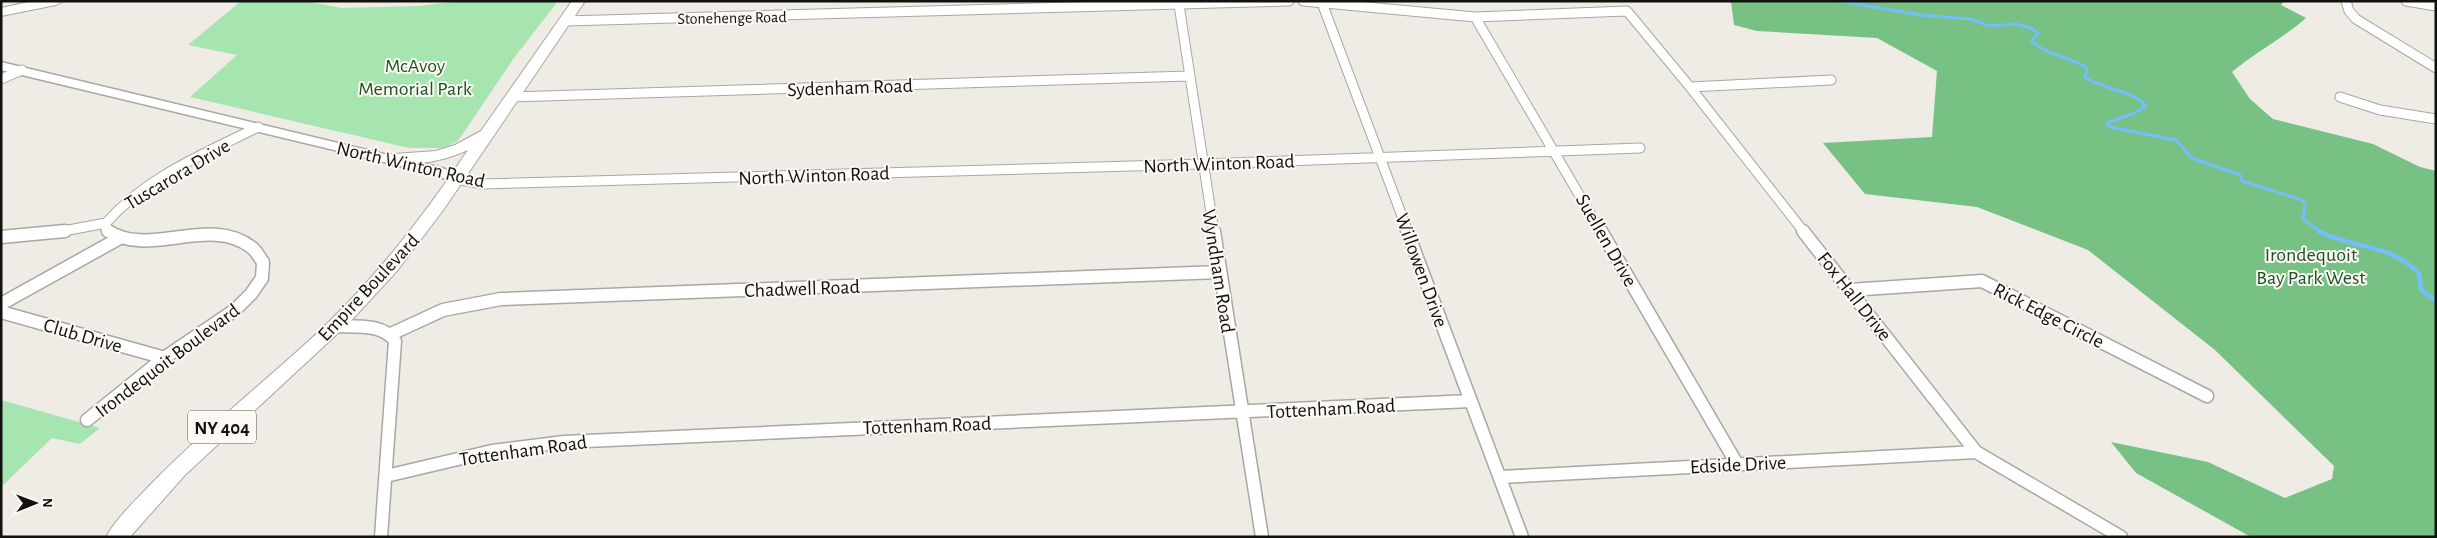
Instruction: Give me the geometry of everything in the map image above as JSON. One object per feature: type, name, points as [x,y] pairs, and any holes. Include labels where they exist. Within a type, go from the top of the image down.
[{"type":"highway","points":[[1,4],[16,1]]},
{"type":"highway","points":[[1,12],[55,2]]},
{"type":"main road","name":"Empire Boulevard","points":[[117,537],[144,504],[183,463],[335,326],[398,259],[456,179],[579,1]]},
{"type":"main road","name":"North Winton Road","points":[[1,66],[385,158],[437,171],[456,179]]},
{"type":"main road","points":[[385,158],[419,158],[447,153],[473,142],[489,130]]},
{"type":"street","points":[[966,11],[968,1]]},
{"type":"street","name":"Stonehenge Road","points":[[565,21],[1289,1]]},
{"type":"street","points":[[1303,1],[1475,17]]},
{"type":"street","points":[[2346,1],[2349,11],[2356,19],[2436,68]]},
{"type":"street","points":[[2406,1],[2436,6]]},
{"type":"street","name":"Willowen Drive","points":[[1322,3],[1522,537]]},
{"type":"street","name":"Wyndham Road","points":[[1179,5],[1262,537]]},
{"type":"street","name":"Fox Hall Drive","points":[[1475,17],[1627,11],[1690,87],[1976,452],[2121,537]]},
{"type":"street","name":"Suellen Drive","points":[[1475,17],[1737,464]]},
{"type":"street","points":[[1,79],[22,70]]},
{"type":"street","name":"Sydenham Road","points":[[511,97],[1189,76]]},
{"type":"street","points":[[1690,87],[1832,80]]},
{"type":"street","points":[[2340,97],[2380,110],[2436,119]]},
{"type":"street","name":"Tuscarora Drive","points":[[1,304],[118,239],[106,230],[106,223],[114,212],[138,192],[258,127]]},
{"type":"street","name":"North Winton Road","points":[[456,179],[482,184],[1203,164],[1640,148]]},
{"type":"street","points":[[1,237],[50,234],[106,223]]},
{"type":"street","name":"Irondequoit Boulevard","points":[[87,420],[117,394],[165,358],[230,315],[248,300],[260,282],[264,268],[260,256],[252,247],[238,240],[198,235],[118,239]]},
{"type":"street","name":"Chadwell Road","points":[[391,334],[443,310],[501,299],[1220,272]]},
{"type":"street","name":"Rick Edge Circle","points":[[1850,290],[1982,281],[2207,396]]},
{"type":"street","name":"Club Drive","points":[[1,312],[165,358]]},
{"type":"street","points":[[335,326],[382,330],[391,334],[396,345],[382,537]]},
{"type":"street","name":"Tottenham Road","points":[[386,476],[492,451],[564,442],[1471,401]]},
{"type":"street","name":"Edside Drive","points":[[1500,477],[1976,452]]},
{"type":"green space","name":"McAvoy Memorial Park","points":[[241,1],[306,1],[341,8],[419,6],[459,1],[558,1],[514,58],[458,141],[443,148],[409,148],[190,97],[237,55],[188,45]]},
{"type":"green space","name":"Irondequoit Bay Park West","points":[[1731,1],[2284,1],[2281,5],[2306,18],[2232,72],[2250,99],[2273,119],[2373,144],[2420,167],[2436,171],[2436,537],[2251,537],[2136,473],[2111,442],[2208,462],[2285,498],[2332,479],[2334,466],[2215,350],[2088,250],[1977,207],[1865,194],[1823,143],[1932,137],[1937,71],[1877,38],[1757,31],[1734,25]]},
{"type":"green space","points":[[1,400],[100,428],[80,444],[52,438],[1,487]]},
{"type":"waterway","points":[[1839,1],[1920,15],[1971,19],[1989,26],[2017,24],[2033,29],[2038,34],[2031,41],[2038,46],[2080,64],[2087,68],[2085,77],[2100,85],[2133,96],[2146,106],[2132,114],[2107,123],[2110,127],[2176,140],[2192,158],[2240,175],[2242,181],[2299,199],[2305,203],[2303,219],[2321,232]]},
{"type":"waterway","points":[[2318,231],[2331,237],[2397,257],[2419,274],[2421,290],[2436,301]]}]
